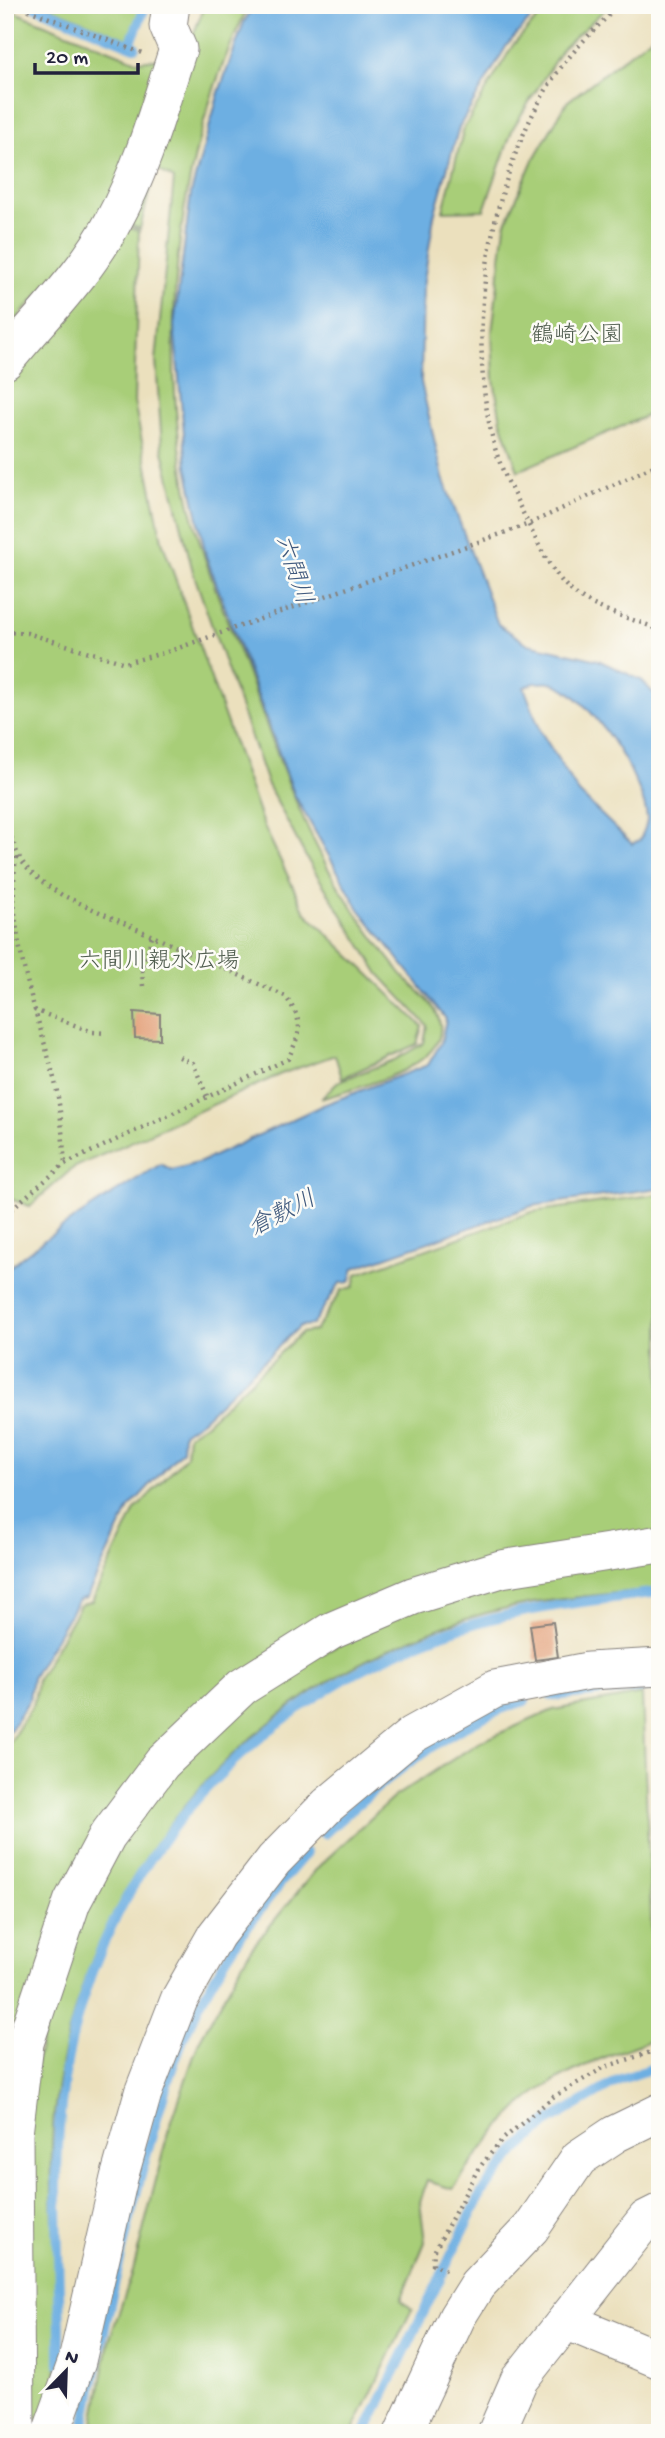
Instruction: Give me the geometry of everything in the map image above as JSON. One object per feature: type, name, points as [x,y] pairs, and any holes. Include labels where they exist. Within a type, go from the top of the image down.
[{"type":"street","points":[[5,361],[91,256],[113,222],[135,176],[178,49],[169,26],[171,5]]},
{"type":"street","points":[[16,2433],[14,2134],[25,2043],[72,1902],[107,1836],[162,1763],[242,1687],[331,1631],[413,1597],[501,1569],[660,1544]]},
{"type":"street","points":[[51,2433],[75,2368],[119,2178],[143,2093],[174,2012],[216,1935],[274,1860],[328,1805],[412,1735],[495,1689],[588,1671],[660,1667]]},
{"type":"street","points":[[403,2433],[457,2318],[477,2285],[531,2228],[579,2158],[615,2134],[660,2112]]},
{"type":"street","points":[[496,2433],[519,2380],[646,2219],[660,2212]]},
{"type":"street","points":[[566,2321],[660,2360]]},
{"type":"path","points":[[15,5],[138,54],[178,49]]},
{"type":"path","points":[[619,5],[578,46],[538,104],[505,189],[491,246],[482,327],[487,408],[495,449],[529,524],[570,590],[585,601],[660,630]]},
{"type":"path","points":[[5,632],[27,633],[125,663],[167,652],[529,524],[660,463]]},
{"type":"path","points":[[5,817],[16,856],[26,869],[62,895],[285,996],[298,1014],[300,1034],[288,1059],[65,1164],[5,1214]]},
{"type":"path","points":[[16,856],[12,888],[19,956],[55,1080],[65,1164]]},
{"type":"path","points":[[143,986],[142,970],[152,936]]},
{"type":"path","points":[[34,1010],[93,1032],[106,1033]]},
{"type":"path","points":[[179,1057],[192,1063],[207,1096]]},
{"type":"path","points":[[433,2264],[434,2252],[459,2203],[478,2169],[502,2140],[553,2097],[605,2067],[660,2049]]},
{"type":"green space","points":[[44,5],[142,5],[129,40]]},
{"type":"green space","points":[[205,5],[249,5],[225,59],[205,116],[180,235],[174,356],[177,416],[189,502],[222,607],[284,772],[312,836],[358,916],[399,971],[430,1003],[440,1025],[438,1040],[428,1054],[413,1065],[374,1082],[321,1099],[337,1082],[394,1060],[424,1043],[427,1025],[379,974],[307,859],[267,783],[193,572],[162,447],[156,361],[174,179],[155,168],[140,229],[120,221]]},
{"type":"green space","points":[[550,5],[610,5],[562,49],[513,128],[484,210],[443,211],[464,128],[513,45]]},
{"type":"green space","points":[[5,8],[137,61],[168,58],[105,221],[5,332]]},
{"type":"green space","name":"鶴崎公園","points":[[660,30],[660,410],[518,471],[501,421],[494,380],[492,332],[505,225],[532,162],[567,102]]},
{"type":"green space","name":"六間川親水広場","points":[[119,224],[139,231],[134,402],[162,541],[262,822],[305,912],[422,1026],[417,1044],[342,1078],[335,1055],[281,1074],[73,1168],[30,1206],[7,1198],[5,1192],[5,380]]},
{"type":"green space","points":[[660,1194],[660,1532],[347,1612],[117,1798],[5,2128],[5,1750],[34,1703],[37,1680],[80,1605],[92,1601],[135,1510],[186,1456],[188,1435],[205,1424],[301,1333],[315,1331],[342,1290],[354,1287],[357,1274],[532,1212]]},
{"type":"green space","points":[[660,1551],[660,1588],[544,1602],[484,1614],[413,1639],[342,1673],[277,1717],[218,1769],[168,1828],[125,1892],[91,1963],[67,2037],[54,2115],[52,2146],[58,2336],[56,2375],[46,2433],[25,2433],[27,2098],[68,1937],[148,1797],[257,1688],[434,1595]]},
{"type":"green space","points":[[642,1694],[656,2039],[583,2066],[529,2098],[494,2134],[453,2189],[427,2181],[420,2202],[425,2242],[401,2300],[412,2309],[352,2433],[92,2433],[109,2341],[133,2271],[168,2132],[199,2041],[250,1950],[319,1866],[394,1797],[480,1742],[553,1710]]},
{"type":"water","points":[[254,5],[543,5],[507,45],[459,127],[434,216],[423,287],[421,382],[443,478],[498,624],[528,644],[598,660],[641,680],[660,700],[660,1188],[532,1206],[354,1268],[350,1282],[340,1283],[312,1325],[300,1326],[202,1420],[183,1433],[182,1450],[129,1508],[87,1597],[78,1600],[32,1678],[29,1700],[5,1739],[5,1271],[61,1228],[161,1164],[172,1170],[201,1162],[323,1105],[428,1065],[441,1043],[446,1019],[359,909],[295,796],[206,556],[187,467],[174,325],[191,193],[219,92],[244,22]],"holes":[[[535,683],[552,683],[567,690],[582,703],[613,741],[626,762],[644,803],[647,822],[640,840],[632,844],[579,793],[541,732],[524,687]]]},
{"type":"building","points":[[134,1012],[160,1014],[160,1039],[135,1038]]},
{"type":"building","points":[[553,1622],[558,1657],[535,1660],[530,1625]]},
{"type":"waterway","points":[[32,5],[135,47]]},
{"type":"waterway","points":[[130,44],[146,5]]},
{"type":"waterway","points":[[63,2365],[60,2364],[58,2137],[76,2022],[103,1945],[141,1873],[190,1807],[247,1749],[312,1699],[383,1659],[460,1628],[509,1615],[660,1592]]},
{"type":"waterway","points":[[551,1696],[660,1686]]},
{"type":"waterway","points":[[324,1834],[418,1756],[471,1723],[525,1701]]},
{"type":"waterway","points":[[83,2433],[127,2231],[177,2054],[204,1996],[230,1953],[274,1891],[306,1853]]},
{"type":"waterway","points":[[365,2433],[482,2192],[516,2151],[548,2122],[621,2079],[660,2066]]},
{"type":"water label","name":"六間川","points":[[292,570]]},
{"type":"water label","name":"倉敷川","points":[[283,1215]]}]
